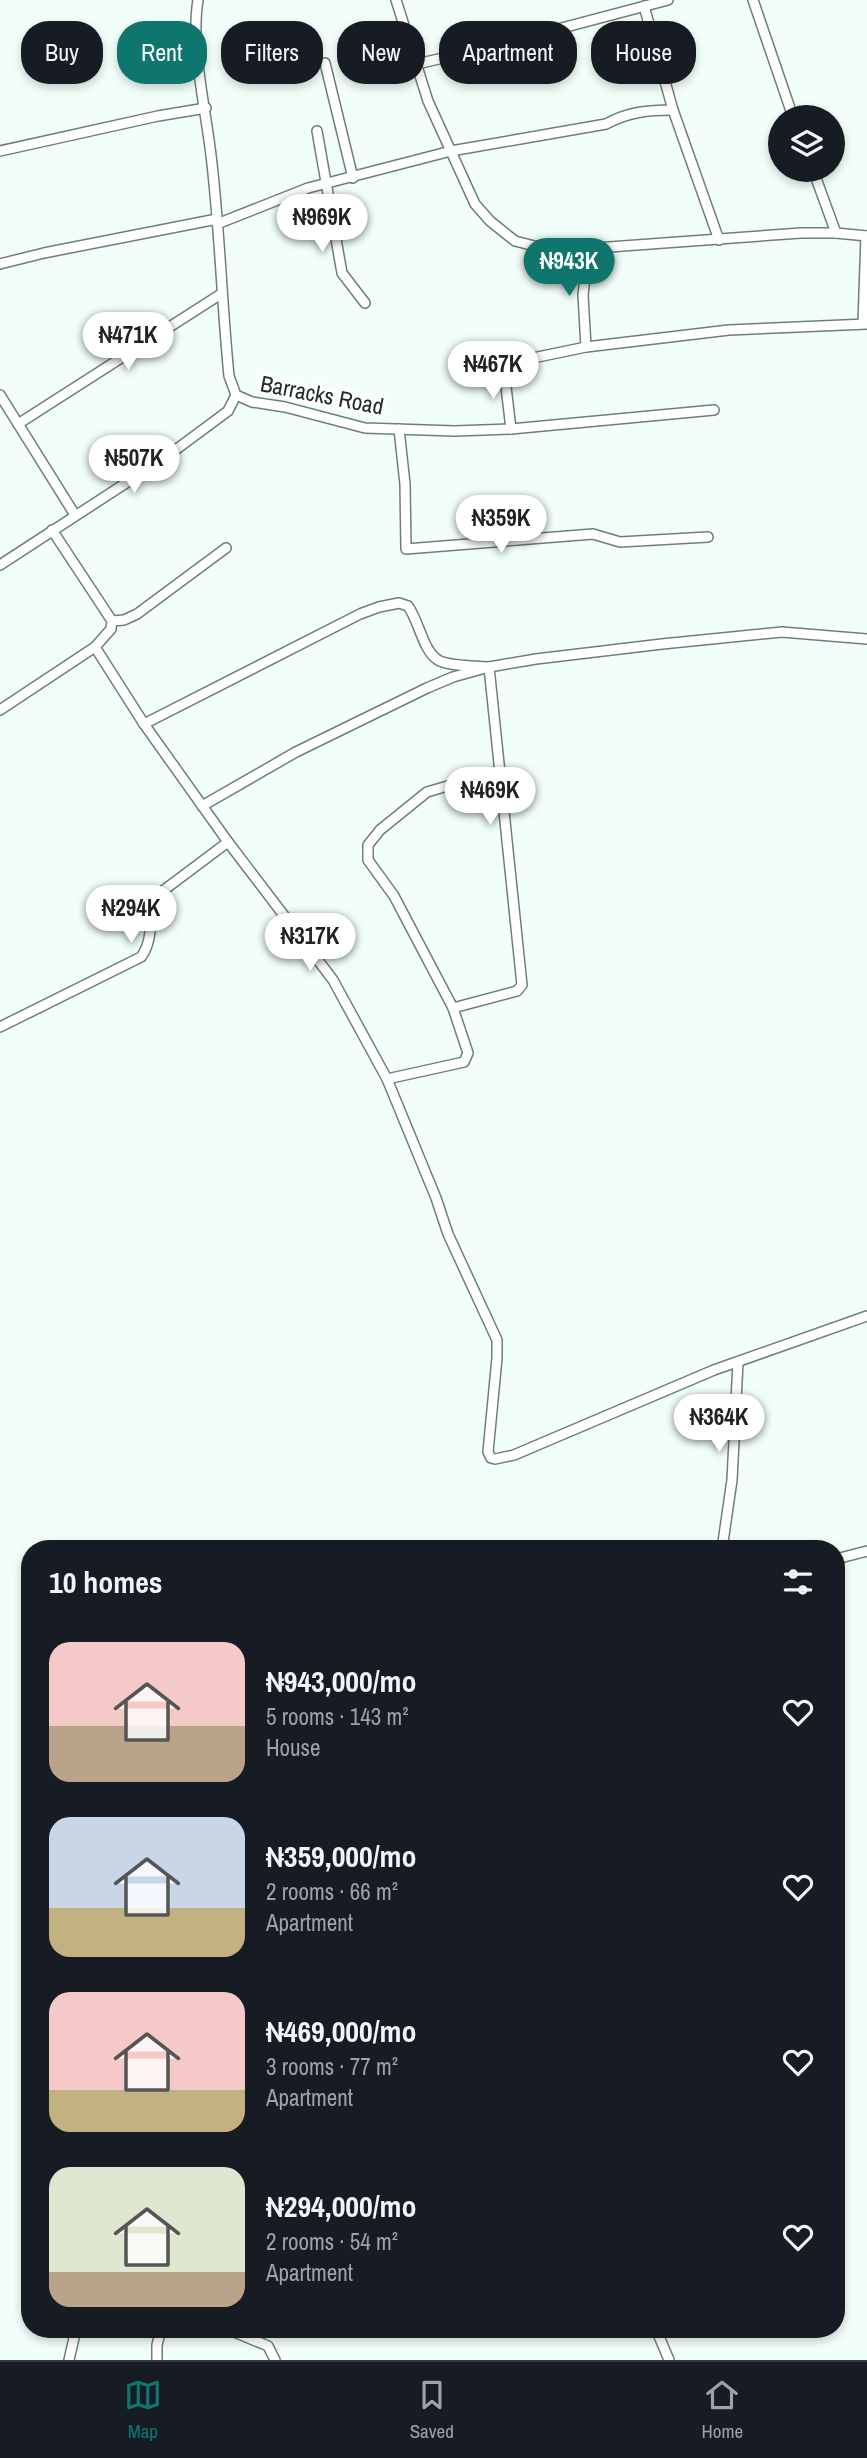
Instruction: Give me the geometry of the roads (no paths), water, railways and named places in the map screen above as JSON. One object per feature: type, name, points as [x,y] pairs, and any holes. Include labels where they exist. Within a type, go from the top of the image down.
[{"type":"street","name":"Barracks Road","points":[[198,0],[197,50],[206,108],[229,376],[236,395],[251,402],[285,407],[365,428],[455,431],[511,429],[714,410]]},
{"type":"street","points":[[397,0],[403,21]]},
{"type":"street","points":[[425,62],[668,0]]},
{"type":"street","points":[[753,0],[789,105]]},
{"type":"street","points":[[644,6],[673,110],[719,240]]},
{"type":"street","points":[[325,63],[353,178]]},
{"type":"street","points":[[422,84],[475,204],[490,221],[515,240],[554,251],[588,251],[836,233],[867,236],[865,323],[839,327],[729,330],[586,346],[509,363],[504,370],[511,429]]},
{"type":"street","points":[[0,151],[206,108]]},
{"type":"street","points":[[0,264],[44,253],[217,221],[302,191],[451,151],[606,124],[638,111],[673,110]]},
{"type":"street","points":[[317,131],[342,272],[365,303]]},
{"type":"street","points":[[817,182],[836,233]]},
{"type":"street","points":[[586,346],[583,295],[588,251]]},
{"type":"street","points":[[18,424],[221,294]]},
{"type":"street","points":[[0,395],[75,515]]},
{"type":"street","points":[[0,565],[207,428],[228,411],[236,395]]},
{"type":"street","points":[[398,429],[405,484],[406,549],[593,534],[620,542],[708,537]]},
{"type":"street","points":[[0,710],[95,647],[111,629],[112,621],[52,530]]},
{"type":"street","points":[[112,621],[124,620],[137,614],[226,548]]},
{"type":"street","points":[[144,724],[360,614],[399,603],[408,606],[429,652],[440,662],[489,667]]},
{"type":"street","points":[[202,806],[296,752],[427,688],[489,667],[599,651],[782,632],[867,639]]},
{"type":"street","points":[[95,647],[144,724],[202,806],[333,980],[387,1080],[436,1198],[448,1234],[496,1340],[497,1358],[488,1452],[491,1458],[495,1460],[514,1455],[738,1362],[867,1316]]},
{"type":"street","points":[[453,1008],[517,991],[522,985],[489,667]]},
{"type":"street","points":[[387,1080],[464,1062],[468,1052],[453,1008],[394,896],[368,860],[368,845],[380,830],[427,792],[467,777],[499,775]]},
{"type":"street","points":[[0,1027],[141,957],[146,951],[156,896],[228,842]]},
{"type":"street","points":[[723,1540],[733,1480],[738,1362]]},
{"type":"street","points":[[845,1557],[867,1551]]},
{"type":"street","points":[[69,2360],[74,2338]]},
{"type":"street","points":[[157,2360],[159,2338]]},
{"type":"street","points":[[249,2338],[268,2346],[275,2360]]},
{"type":"street","points":[[660,2338],[669,2360]]}]
